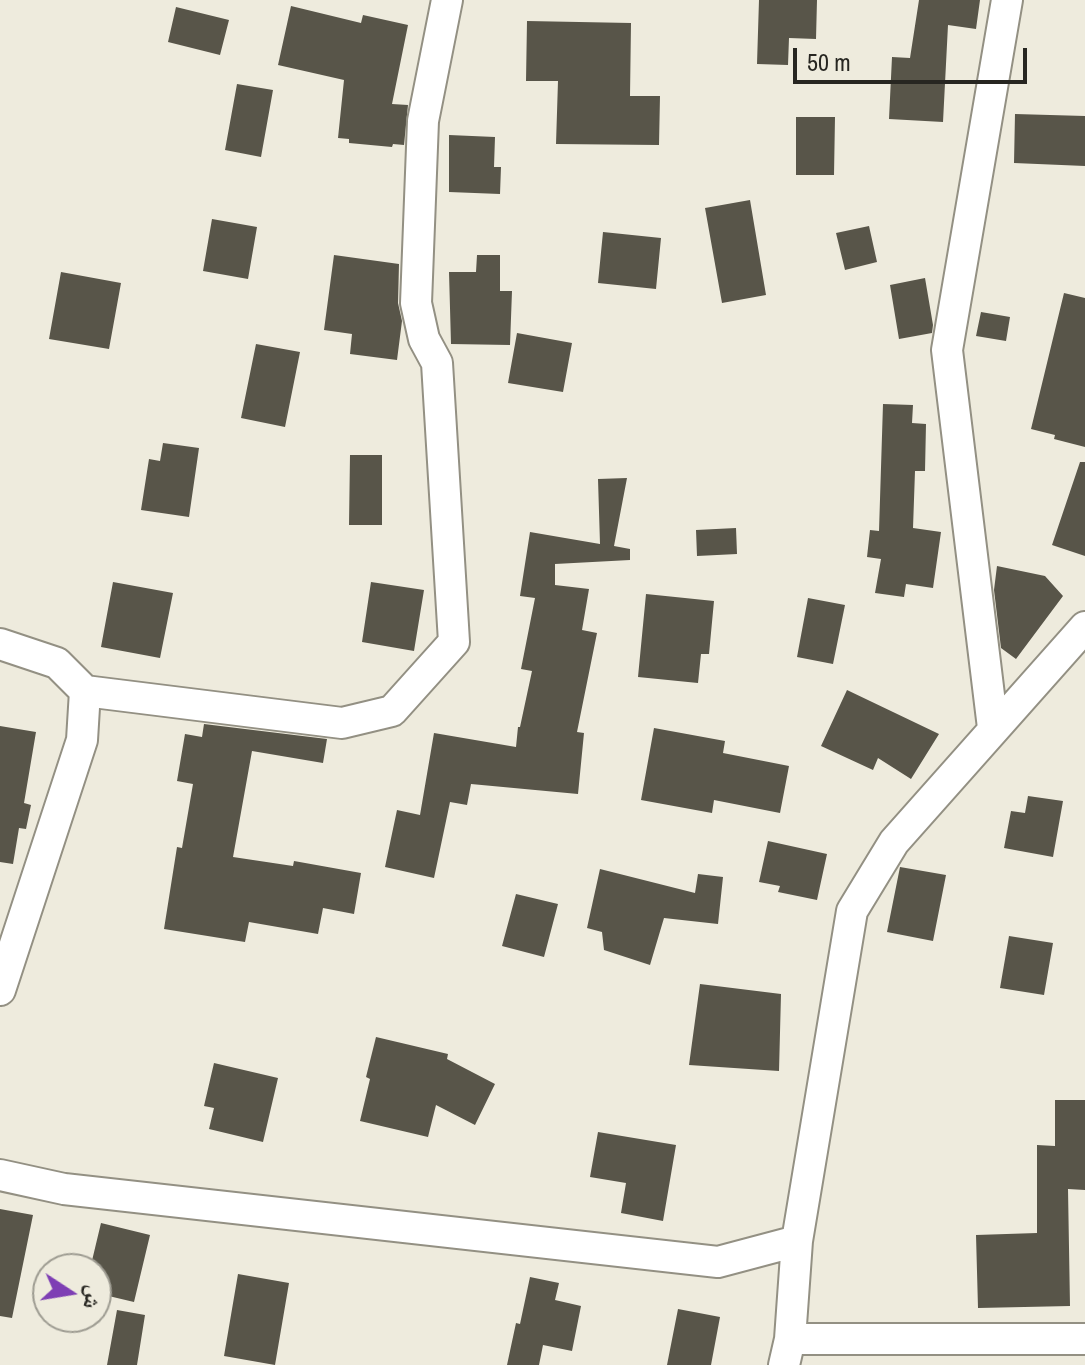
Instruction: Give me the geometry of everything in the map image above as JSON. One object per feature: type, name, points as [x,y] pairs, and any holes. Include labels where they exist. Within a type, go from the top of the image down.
[{"type":"street","points":[[0,644],[57,663],[85,691],[342,723],[392,711],[454,642],[437,363],[424,339],[416,303],[423,121],[447,0]]},
{"type":"street","points":[[993,728],[947,350],[1007,0]]},
{"type":"street","points":[[1085,627],[894,842],[852,911],[797,1241],[787,1352],[1085,1339]]},
{"type":"street","points":[[0,990],[82,740],[85,691]]},
{"type":"street","points":[[0,1175],[64,1189],[718,1262],[797,1241]]},
{"type":"building","points":[[759,0],[817,0],[816,39],[789,38],[788,65],[757,64]]},
{"type":"building","points":[[919,0],[980,0],[976,29],[948,25],[943,122],[889,119],[892,57],[910,58]]},
{"type":"building","points":[[291,6],[361,23],[363,15],[408,25],[392,104],[408,105],[404,145],[393,144],[392,147],[349,143],[349,139],[338,138],[344,80],[278,65]]},
{"type":"building","points":[[176,7],[229,20],[220,55],[168,42]]},
{"type":"building","points":[[527,21],[631,23],[630,96],[660,96],[659,145],[556,144],[558,81],[526,81]]},
{"type":"building","points":[[237,84],[273,90],[261,157],[225,150]]},
{"type":"building","points":[[1015,114],[1085,116],[1085,166],[1014,163]]},
{"type":"building","points":[[796,117],[835,117],[834,175],[796,175]]},
{"type":"building","points":[[449,135],[495,137],[494,167],[501,167],[500,194],[449,192]]},
{"type":"building","points":[[750,200],[766,295],[722,303],[705,208]]},
{"type":"building","points":[[212,219],[257,227],[248,279],[203,271]]},
{"type":"building","points":[[869,226],[877,262],[845,270],[836,233]]},
{"type":"building","points":[[603,232],[661,238],[656,289],[598,283]]},
{"type":"building","points":[[334,255],[399,264],[398,303],[402,321],[397,360],[350,354],[352,334],[324,330]]},
{"type":"building","points":[[477,255],[500,255],[500,291],[512,291],[510,345],[451,344],[449,272],[476,272]]},
{"type":"building","points":[[61,272],[121,283],[109,349],[49,339]]},
{"type":"building","points":[[925,278],[932,333],[899,339],[890,285]]},
{"type":"building","points":[[1064,293],[1085,298],[1085,447],[1031,429]]},
{"type":"building","points":[[981,312],[1010,317],[1006,341],[976,336]]},
{"type":"building","points":[[517,333],[572,343],[563,392],[508,383]]},
{"type":"building","points":[[256,344],[300,352],[285,427],[241,418]]},
{"type":"building","points":[[883,404],[913,405],[912,423],[926,424],[925,471],[915,471],[913,528],[941,532],[933,588],[906,584],[904,597],[875,593],[881,559],[867,557],[870,530],[879,531]]},
{"type":"building","points":[[163,443],[199,448],[189,517],[141,510],[149,459],[160,461]]},
{"type":"building","points":[[350,455],[382,455],[382,525],[349,525]]},
{"type":"building","points":[[1080,462],[1085,462],[1085,556],[1052,545]]},
{"type":"building","points":[[627,478],[614,546],[630,549],[630,560],[555,564],[555,585],[589,589],[582,630],[597,633],[577,732],[584,733],[578,794],[471,784],[467,805],[450,802],[434,878],[385,867],[397,810],[420,815],[434,733],[516,747],[532,671],[521,669],[535,598],[520,596],[530,532],[600,544],[598,479]]},
{"type":"building","points":[[736,528],[737,554],[697,556],[696,530]]},
{"type":"building","points":[[997,566],[1045,576],[1063,596],[1016,659],[1001,648],[994,590]]},
{"type":"building","points":[[113,582],[173,593],[160,658],[101,647]]},
{"type":"building","points":[[371,582],[424,590],[414,651],[362,642]]},
{"type":"building","points":[[646,594],[714,601],[709,654],[701,654],[698,683],[638,677]]},
{"type":"building","points":[[808,598],[845,605],[833,664],[797,657]]},
{"type":"building","points":[[847,690],[939,734],[911,779],[878,758],[873,770],[821,746]]},
{"type":"building","points":[[204,724],[327,739],[323,763],[252,751],[233,857],[293,866],[294,861],[361,873],[354,914],[323,908],[318,934],[249,922],[245,942],[164,929],[177,847],[182,848],[193,784],[177,781],[185,734],[202,737]]},
{"type":"building","points":[[0,726],[36,732],[24,803],[31,805],[26,829],[19,828],[13,864],[0,862]]},
{"type":"building","points":[[654,728],[725,741],[723,753],[789,766],[780,813],[714,800],[712,813],[641,800]]},
{"type":"building","points":[[1028,796],[1063,801],[1053,857],[1004,848],[1011,811],[1025,813]]},
{"type":"building","points":[[768,841],[827,854],[817,900],[778,892],[780,886],[759,882]]},
{"type":"building","points":[[900,867],[946,875],[933,941],[887,932]]},
{"type":"building","points":[[600,869],[695,893],[698,874],[723,877],[718,924],[664,918],[650,965],[604,950],[602,932],[587,928]]},
{"type":"building","points":[[516,894],[558,904],[544,957],[502,946]]},
{"type":"building","points":[[1009,936],[1053,943],[1044,995],[1000,988]]},
{"type":"building","points":[[700,984],[781,994],[779,1071],[689,1065]]},
{"type":"building","points":[[376,1037],[448,1054],[447,1059],[495,1084],[475,1125],[436,1105],[428,1137],[360,1121]]},
{"type":"building","points":[[214,1063],[278,1078],[263,1142],[209,1129],[214,1108],[204,1106]]},
{"type":"building","points":[[1055,1100],[1085,1100],[1085,1190],[1068,1189],[1070,1306],[978,1308],[976,1235],[1037,1233],[1037,1145],[1055,1146]]},
{"type":"building","points":[[598,1132],[676,1145],[663,1221],[621,1213],[626,1183],[590,1177]]},
{"type":"building","points":[[0,1209],[33,1215],[12,1318],[0,1316]]},
{"type":"building","points":[[101,1223],[150,1235],[134,1302],[112,1297],[112,1253],[94,1253]]},
{"type":"building","points":[[238,1274],[289,1283],[275,1365],[224,1356]]},
{"type":"building","points":[[530,1277],[559,1283],[555,1300],[581,1306],[572,1351],[543,1345],[539,1365],[507,1365],[516,1323],[520,1324]]},
{"type":"building","points":[[678,1309],[720,1317],[711,1365],[667,1365]]},
{"type":"building","points":[[117,1310],[145,1315],[137,1365],[107,1365]]}]
